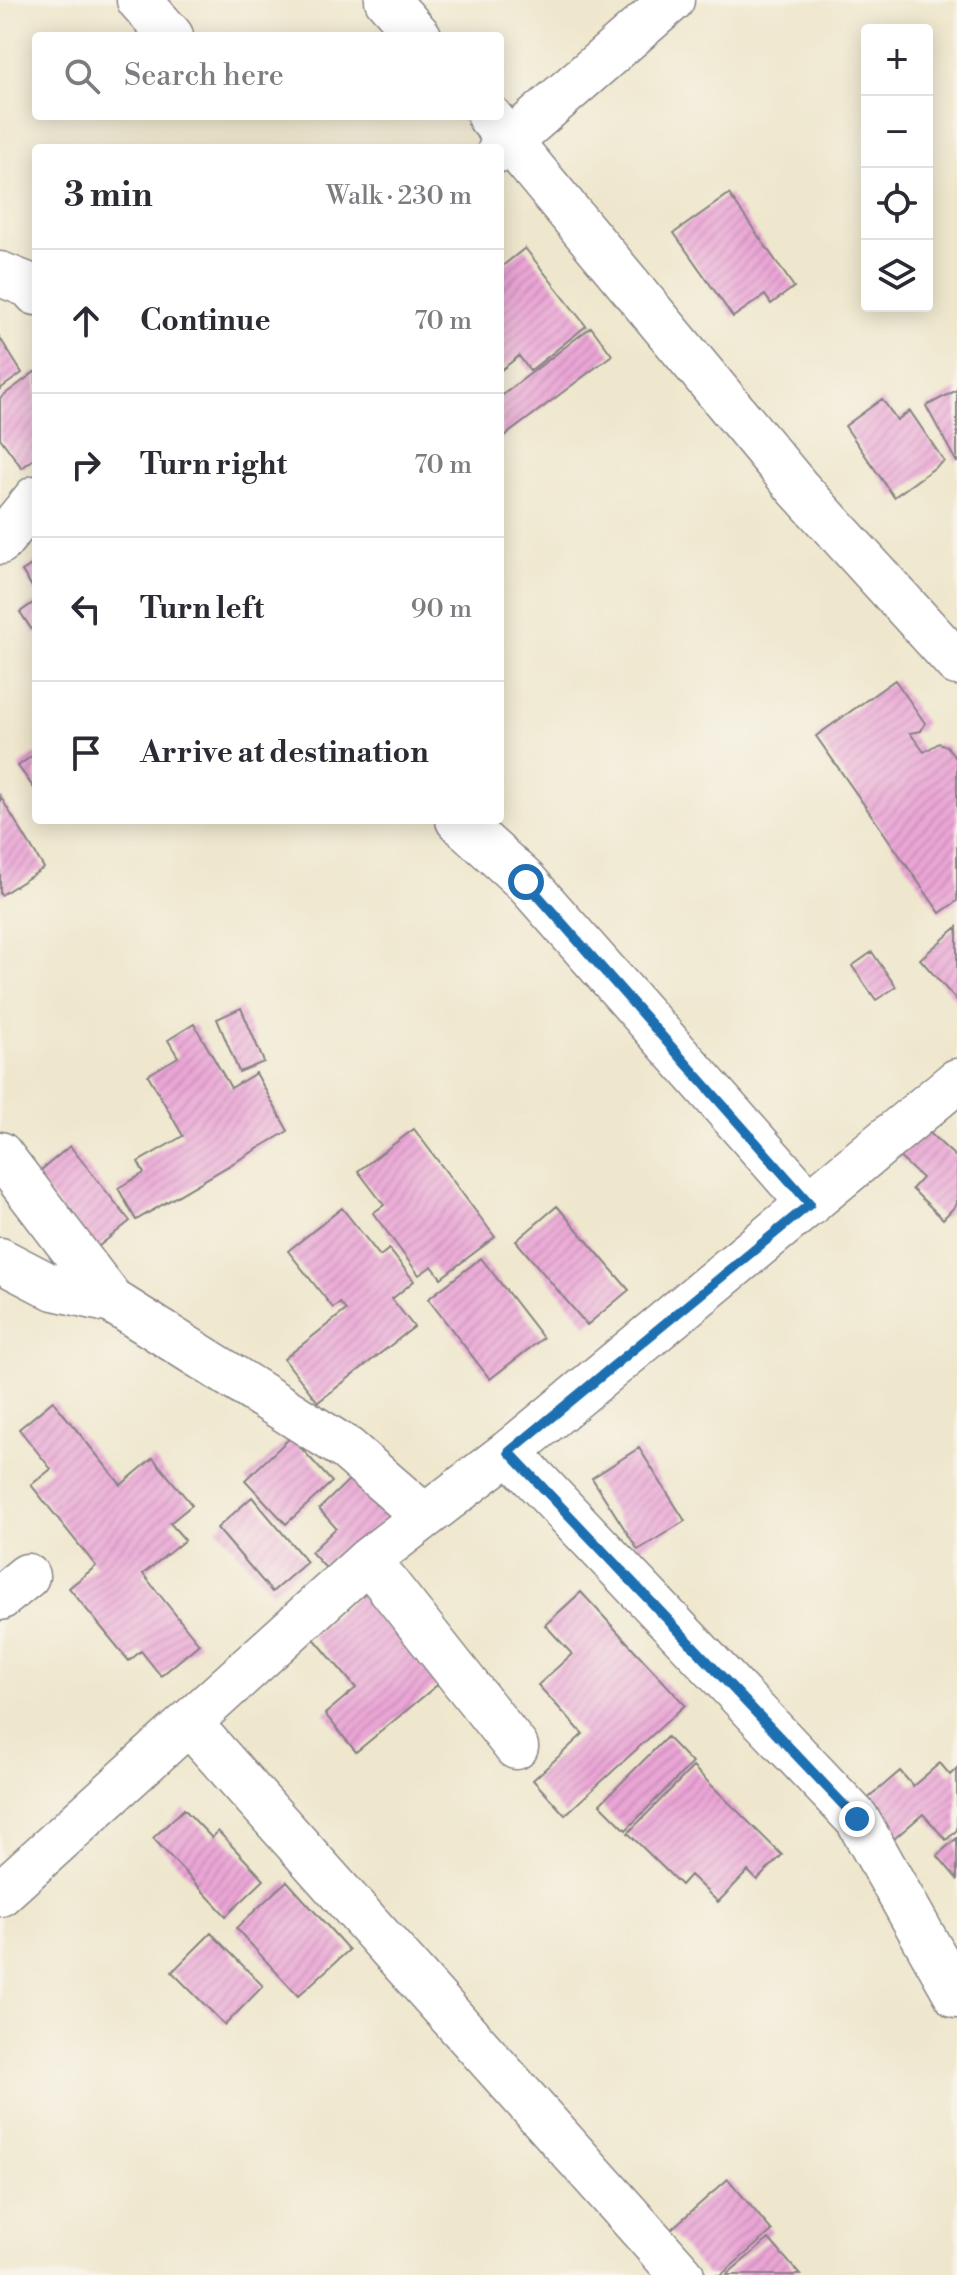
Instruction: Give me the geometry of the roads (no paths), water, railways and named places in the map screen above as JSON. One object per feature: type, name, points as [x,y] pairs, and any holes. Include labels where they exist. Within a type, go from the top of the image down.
[{"type":"street","points":[[139,0],[167,32]]},
{"type":"street","points":[[387,0],[415,32]]},
{"type":"street","points":[[672,0],[500,136],[797,487],[957,663]]},
{"type":"street","points":[[0,274],[32,287]]},
{"type":"street","points":[[0,542],[32,503]]},
{"type":"street","points":[[462,824],[526,882],[810,1204]]},
{"type":"street","points":[[4,1879],[189,1723],[368,1560],[509,1452],[957,1081]]},
{"type":"street","points":[[0,1154],[112,1301]]},
{"type":"street","points":[[0,1260],[54,1288],[112,1301],[347,1449],[424,1516]]},
{"type":"street","points":[[509,1452],[857,1819],[957,1996]]},
{"type":"street","points":[[368,1560],[516,1747]]},
{"type":"street","points":[[189,1723],[682,2275]]}]
